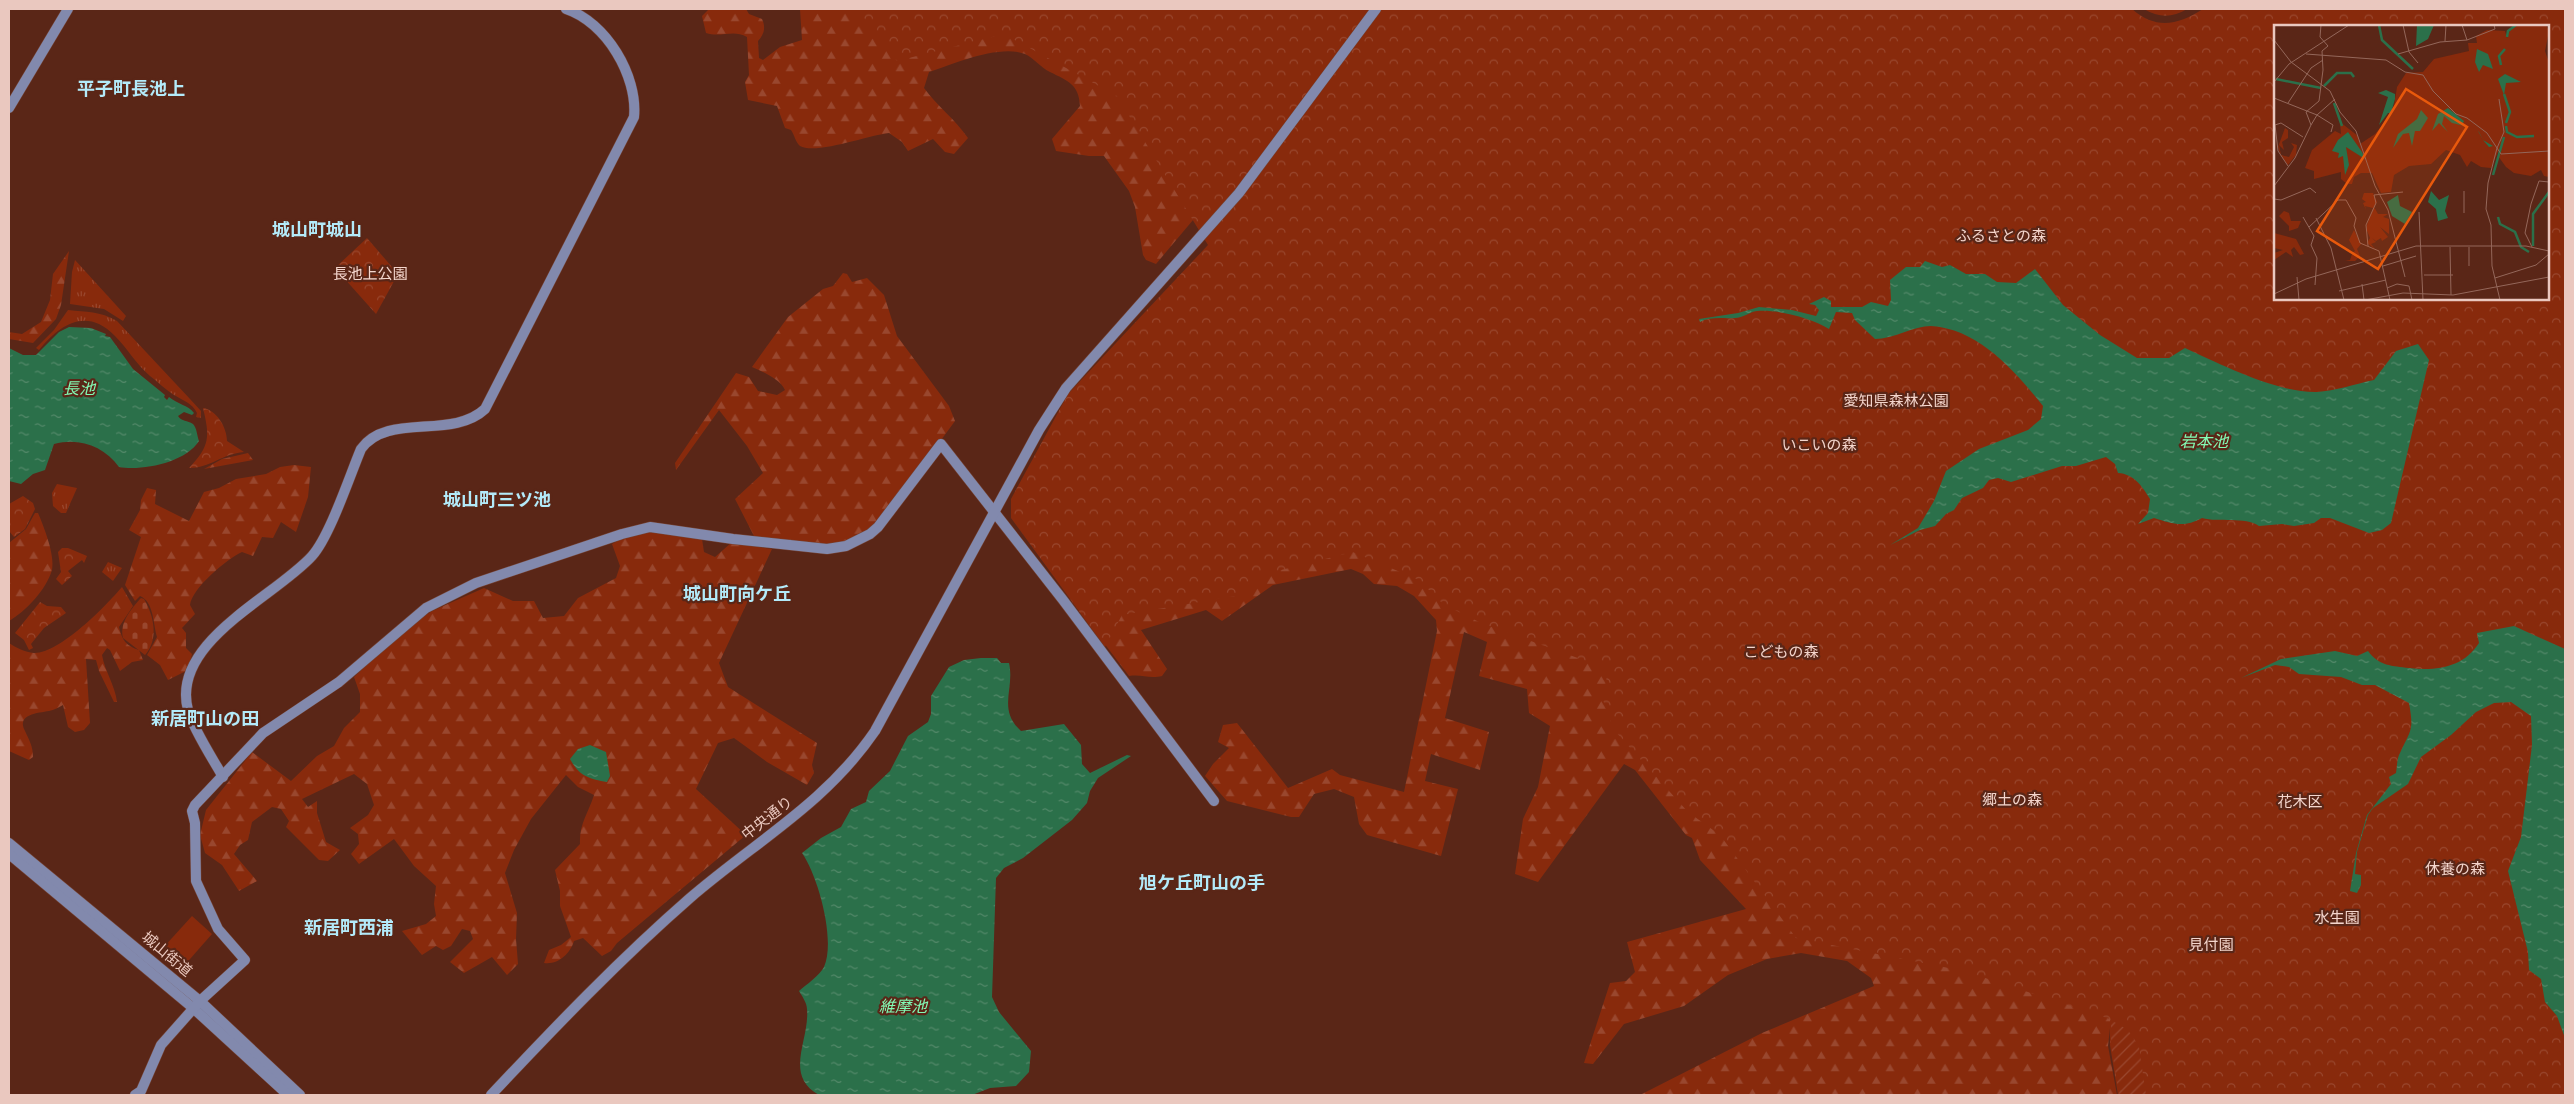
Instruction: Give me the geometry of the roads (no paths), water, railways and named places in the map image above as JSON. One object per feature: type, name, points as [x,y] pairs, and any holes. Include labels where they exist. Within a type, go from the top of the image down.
[{"type":"street","points":[[9,108],[68,9]]},
{"type":"street","points":[[223,777],[188,710],[186,684],[198,655],[216,635],[312,556],[330,522],[361,449],[369,439],[382,432],[464,420],[477,416],[485,408],[633,118],[634,96],[619,59],[593,25],[577,12],[566,9]]},
{"type":"street","name":"中央通り","points":[[490,1095],[626,956],[713,878],[818,798],[857,758],[875,731],[993,511],[1039,430],[1066,388],[1239,193],[1376,9]]},
{"type":"street","points":[[134,1095],[141,1091],[161,1045],[197,1005],[245,960],[218,929],[196,881],[195,823],[192,811],[195,805],[263,733],[339,682],[412,617],[426,608],[476,583],[622,534],[650,527],[779,545],[827,549],[846,546],[870,534],[878,527],[941,444],[1214,801]]},
{"type":"street","name":"城山街道","points":[[9,842],[300,1095]]},
{"type":"street","name":"城山街道","points":[[9,854],[197,1005],[288,1095]]},
{"type":"water","name":"岩本池","points":[[1925,261],[1942,267],[1950,265],[1966,274],[1985,274],[1997,282],[2016,283],[2035,269],[2063,305],[2100,335],[2137,358],[2169,358],[2185,348],[2267,383],[2301,391],[2317,392],[2338,389],[2374,380],[2396,351],[2418,344],[2429,360],[2391,523],[2382,530],[2369,533],[2330,518],[2321,518],[2314,523],[2294,526],[2282,524],[2259,526],[2247,521],[2202,518],[2190,523],[2178,524],[2154,518],[2138,524],[2148,513],[2150,499],[2133,478],[2118,473],[2115,464],[2106,457],[2076,466],[2062,466],[2011,482],[1998,478],[1989,480],[1983,488],[1962,498],[1954,510],[1946,514],[1935,526],[1920,530],[1890,545],[1918,528],[1934,501],[1946,471],[1979,449],[2028,430],[2041,419],[2043,406],[2008,366],[1994,354],[1980,343],[1948,329],[1931,326],[1875,339],[1855,320],[1852,313],[1836,312],[1829,329],[1804,318],[1774,311],[1757,311],[1738,318],[1713,318],[1700,322],[1699,319],[1738,313],[1759,307],[1792,310],[1816,316],[1819,310],[1815,305],[1809,304],[1824,297],[1831,301],[1831,307],[1862,307],[1871,302],[1888,306],[1891,300],[1890,280],[1906,267],[1920,267]]},
{"type":"water","name":"長池","points":[[69,327],[91,328],[106,334],[105,336],[110,337],[133,369],[165,395],[164,397],[167,400],[169,397],[192,410],[194,413],[192,415],[184,412],[178,416],[193,424],[195,428],[199,441],[192,449],[174,460],[162,464],[128,468],[119,467],[106,454],[90,445],[63,442],[54,444],[45,470],[33,474],[21,484],[9,481],[9,348],[23,355],[36,355],[59,332]]},
{"type":"water","points":[[2514,626],[2565,649],[2565,1038],[2557,1016],[2545,1002],[2541,979],[2529,970],[2528,952],[2508,871],[2521,837],[2532,745],[2531,716],[2511,702],[2494,703],[2476,712],[2451,735],[2421,757],[2408,784],[2373,808],[2368,815],[2357,852],[2355,874],[2361,875],[2361,885],[2357,893],[2350,891],[2356,853],[2367,815],[2391,784],[2389,777],[2396,773],[2399,755],[2411,725],[2409,703],[2375,685],[2362,685],[2341,677],[2299,674],[2289,667],[2275,665],[2241,678],[2281,659],[2335,651],[2357,656],[2368,651],[2377,660],[2397,667],[2439,668],[2457,663],[2473,651],[2479,643],[2477,633]]},
{"type":"water","name":"維摩池","points":[[997,658],[1001,663],[1009,663],[1008,707],[1014,723],[1021,731],[1064,724],[1081,745],[1082,764],[1090,773],[1127,755],[1131,756],[1098,778],[1090,791],[1087,803],[1072,820],[1023,858],[1004,868],[996,878],[992,997],[999,1012],[1031,1051],[1029,1072],[1016,1086],[990,1088],[972,1095],[819,1095],[808,1087],[802,1077],[800,1067],[807,1009],[799,991],[816,977],[824,967],[828,941],[827,925],[824,908],[814,877],[802,853],[821,838],[841,827],[851,809],[866,802],[869,791],[890,771],[908,736],[928,722],[931,714],[931,696],[949,667],[964,660]]},
{"type":"water","points":[[590,745],[606,752],[610,776],[607,782],[585,776],[573,765],[570,759],[578,749]]},
{"type":"district","name":"平子町長池上","points":[[131,89]]},
{"type":"district","name":"城山町城山","points":[[317,230]]},
{"type":"district","name":"城山町三ツ池","points":[[497,500]]},
{"type":"district","name":"城山町向ケ丘","points":[[737,594]]},
{"type":"district","name":"新居町山の田","points":[[205,719]]},
{"type":"district","name":"旭ケ丘町山の手","points":[[1202,883]]},
{"type":"district","name":"新居町西浦","points":[[349,928]]},
{"type":"park label","name":"ふるさとの森","points":[[2001,236]]},
{"type":"park label","name":"長池上公園","points":[[370,274]]},
{"type":"park label","name":"愛知県森林公園","points":[[1896,401]]},
{"type":"park label","name":"いこいの森","points":[[1819,445]]},
{"type":"park label","name":"こどもの森","points":[[1781,652]]},
{"type":"park label","name":"郷土の森","points":[[2012,800]]},
{"type":"park label","name":"花木区","points":[[2300,802]]},
{"type":"park label","name":"休養の森","points":[[2455,869]]},
{"type":"park label","name":"水生園","points":[[2337,918]]},
{"type":"park label","name":"見付園","points":[[2211,945]]}]
